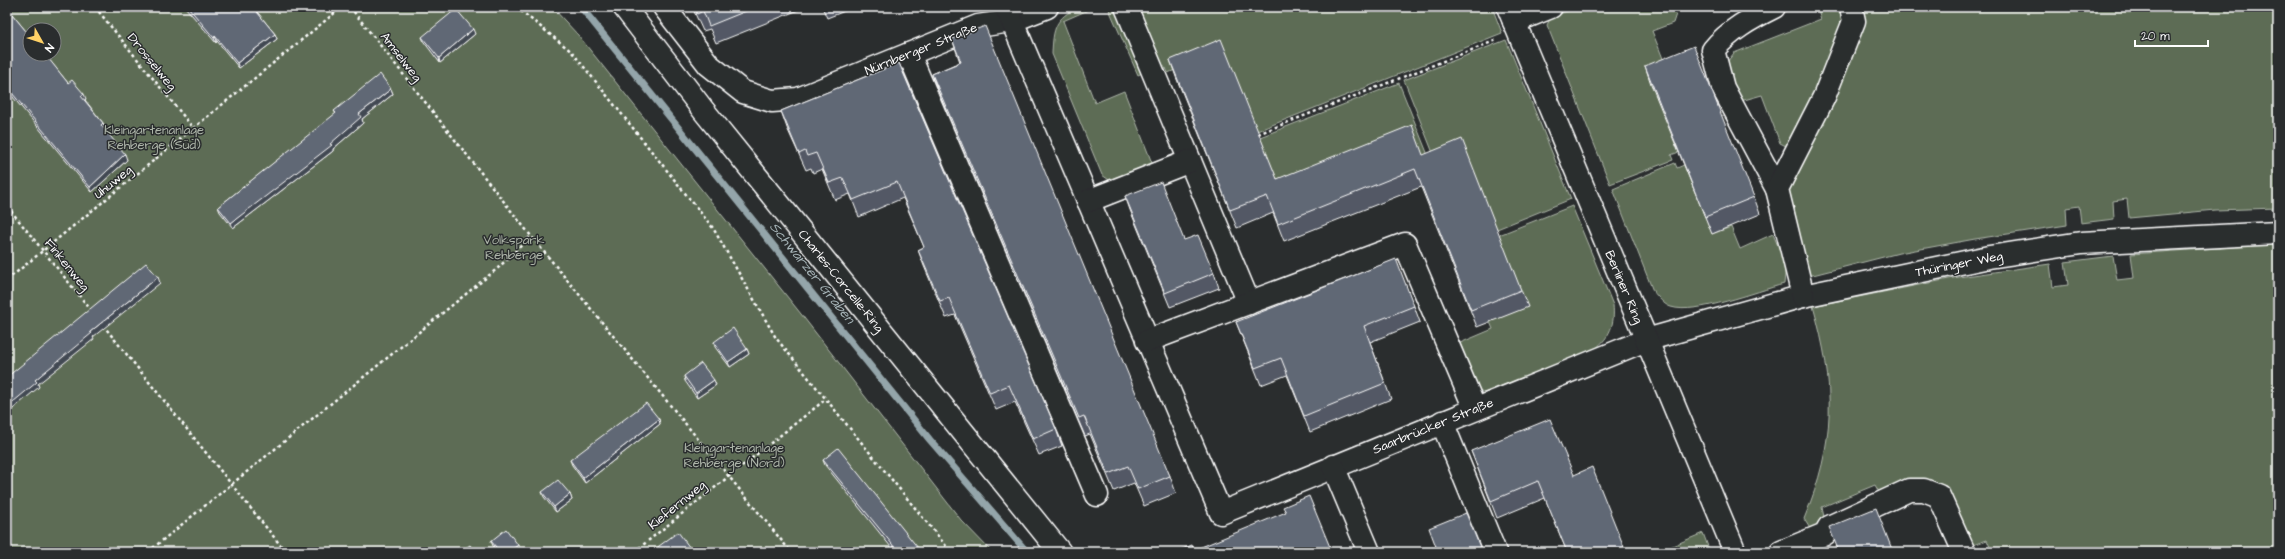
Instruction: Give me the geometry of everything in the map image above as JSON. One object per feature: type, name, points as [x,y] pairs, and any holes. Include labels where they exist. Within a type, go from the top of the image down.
[{"type":"street","name":"Charles-Corcelle-Ring","points":[[624,7],[709,117],[1060,552]]},
{"type":"street","name":"Nürnberger Straße","points":[[664,7],[709,65],[742,92],[772,102],[798,99],[1008,14],[1046,7]]},
{"type":"street","points":[[1126,7],[1249,303]]},
{"type":"street","points":[[1513,20],[1551,7]]},
{"type":"street","points":[[1774,7],[1743,22],[1713,50],[1723,88],[1778,188],[1803,296]]},
{"type":"street","points":[[1778,188],[1824,97],[1854,21],[1851,7]]},
{"type":"street","points":[[1008,14],[1147,341],[1405,244],[1475,409]]},
{"type":"street","name":"Berliner Ring","points":[[1513,20],[1734,552]]},
{"type":"street","points":[[909,54],[1097,495]]},
{"type":"street","points":[[1088,201],[1190,161]]},
{"type":"street","name":"Thüringer Weg","points":[[1646,340],[1803,296],[1989,257],[2081,243],[2278,233]]},
{"type":"street","name":"Saarbrücker Straße","points":[[1147,341],[1220,513],[1332,466],[1646,340]]},
{"type":"street","points":[[1442,422],[1495,552]]},
{"type":"street","points":[[1332,466],[1369,552]]},
{"type":"street","points":[[1781,552],[1825,534],[1829,527],[1909,490],[1924,490],[1939,496],[1964,552]]},
{"type":"path","name":"Drosselweg","points":[[95,7],[194,129]]},
{"type":"path","name":"Uhuweg","points":[[7,280],[342,7]]},
{"type":"path","name":"Amselweg","points":[[350,7],[422,101],[791,552]]},
{"type":"path","points":[[516,7],[572,52],[708,222],[776,338],[951,552]]},
{"type":"path","points":[[1258,134],[1513,20]]},
{"type":"path","name":"Finkenweg","points":[[7,206],[93,312]]},
{"type":"path","points":[[148,552],[498,268],[532,236]]},
{"type":"path","points":[[102,324],[230,485],[286,552]]},
{"type":"path","name":"Kiefernweg","points":[[634,552],[826,399]]},
{"type":"green space","points":[[7,7],[552,7],[578,35],[801,314],[961,520],[992,552],[7,552]]},
{"type":"green space","points":[[1079,7],[1095,7],[1063,21],[1095,103],[1124,91],[1152,163],[1150,167],[1112,182],[1102,175],[1052,54],[1053,37],[1057,25],[1065,15]]},
{"type":"green space","points":[[1108,7],[1121,7],[1146,71],[1138,75]]},
{"type":"green space","points":[[1137,7],[1492,7],[1502,33],[1257,131],[1182,67],[1168,73],[1166,68],[1162,70]]},
{"type":"green space","points":[[1578,7],[1674,7],[1676,14],[1673,23],[1652,31],[1670,76],[1679,152],[1671,155],[1673,160],[1610,184],[1547,25],[1551,17]]},
{"type":"green space","points":[[1817,7],[1838,7],[1843,13],[1847,26],[1788,147],[1780,143],[1762,95],[1737,102],[1727,62],[1734,53],[1821,19]]},
{"type":"green space","points":[[1859,7],[2278,7],[2278,208],[2215,210],[2129,218],[2127,199],[2113,201],[2114,219],[2081,223],[2079,206],[2066,208],[2067,225],[1975,239],[1899,253],[1805,277],[1788,190]]},
{"type":"green space","points":[[1506,40],[1571,199],[1497,229],[1439,168],[1404,80]]},
{"type":"green space","points":[[1399,83],[1434,170],[1283,196],[1260,137]]},
{"type":"green space","points":[[1675,163],[1677,168],[1684,165],[1712,234],[1731,227],[1740,249],[1773,234],[1786,265],[1784,284],[1727,301],[1695,308],[1682,309],[1671,307],[1659,298],[1653,291],[1613,189]]},
{"type":"green space","points":[[1572,206],[1613,305],[1612,324],[1608,335],[1595,349],[1484,393],[1477,388],[1460,343],[1493,329],[1490,322],[1499,235]]},
{"type":"green space","points":[[2278,244],[2278,552],[1992,552],[1987,540],[1973,545],[1968,544],[1945,494],[1880,494],[1875,485],[1822,507],[1825,523],[1811,530],[1804,519],[1815,491],[1822,464],[1827,439],[1829,414],[1829,388],[1826,362],[1821,335],[1813,306],[1959,277],[2050,264],[2053,287],[2068,285],[2065,262],[2113,256],[2117,280],[2134,278],[2131,254]]},
{"type":"green space","points":[[1703,533],[1710,552],[1658,552]]},
{"type":"building","points":[[188,7],[253,7],[275,34],[237,63],[215,36],[214,38]]},
{"type":"building","points":[[694,7],[756,7],[709,26],[703,11],[697,14]]},
{"type":"building","points":[[7,8],[22,26],[22,62],[51,62],[68,83],[72,80],[84,94],[81,96],[103,123],[101,125],[125,154],[90,187],[7,87]]},
{"type":"building","points":[[456,9],[473,29],[439,58],[422,37]]},
{"type":"building","points":[[985,26],[1170,476],[1138,489],[1128,466],[1108,474],[1084,416],[1079,418],[932,74],[961,62],[952,39]]},
{"type":"building","points":[[1221,39],[1277,179],[1412,125],[1423,155],[1462,139],[1521,290],[1471,310],[1415,169],[1278,224],[1267,196],[1230,210],[1170,60]]},
{"type":"building","points":[[1694,46],[1754,197],[1705,217],[1645,66]]},
{"type":"building","points":[[899,63],[1056,429],[1033,439],[1009,385],[990,393],[949,298],[940,301],[918,250],[924,247],[897,182],[853,200],[843,178],[829,183],[816,153],[807,156],[805,151],[799,154],[781,111]]},
{"type":"building","points":[[380,74],[391,89],[359,114],[361,117],[330,144],[332,145],[231,223],[218,207],[336,113],[334,111]]},
{"type":"building","points":[[1161,182],[1184,240],[1198,235],[1214,273],[1165,293],[1125,196]]},
{"type":"building","points":[[1396,259],[1414,306],[1364,326],[1385,383],[1304,416],[1281,358],[1255,368],[1236,322]]},
{"type":"building","points":[[146,263],[158,277],[90,332],[92,333],[35,380],[37,382],[7,407],[7,377]]},
{"type":"building","points":[[733,328],[747,349],[728,362],[714,342]]},
{"type":"building","points":[[701,363],[714,380],[696,393],[684,376]]},
{"type":"building","points":[[646,403],[659,419],[583,478],[570,460]]},
{"type":"building","points":[[1550,419],[1574,475],[1592,467],[1626,552],[1567,552],[1538,481],[1491,501],[1471,451]]},
{"type":"building","points":[[838,448],[918,548],[912,552],[897,552],[823,460]]},
{"type":"building","points":[[558,480],[570,494],[554,507],[542,492]]},
{"type":"building","points":[[1309,496],[1332,552],[1175,552],[1192,545],[1194,550],[1286,512],[1283,507]]},
{"type":"building","points":[[1876,508],[1893,552],[1839,552],[1829,527]]},
{"type":"building","points":[[1466,513],[1482,552],[1438,552],[1429,528]]},
{"type":"building","points":[[506,529],[518,545],[509,552],[500,552],[491,541]]},
{"type":"building","points":[[678,532],[693,552],[651,552]]},
{"type":"building","points":[[470,545],[475,552],[460,552]]},
{"type":"waterway","name":"Schwarzer Graben","points":[[581,7],[930,440],[1027,552]]},
{"type":"park label","name":"Kleingartenanlage Rehberge (Süd)","points":[[154,138]]},
{"type":"park label","name":"Volkspark Rehberge","points":[[514,248]]},
{"type":"park label","name":"Kleingartenanlage Rehberge (Nord)","points":[[734,456]]}]
